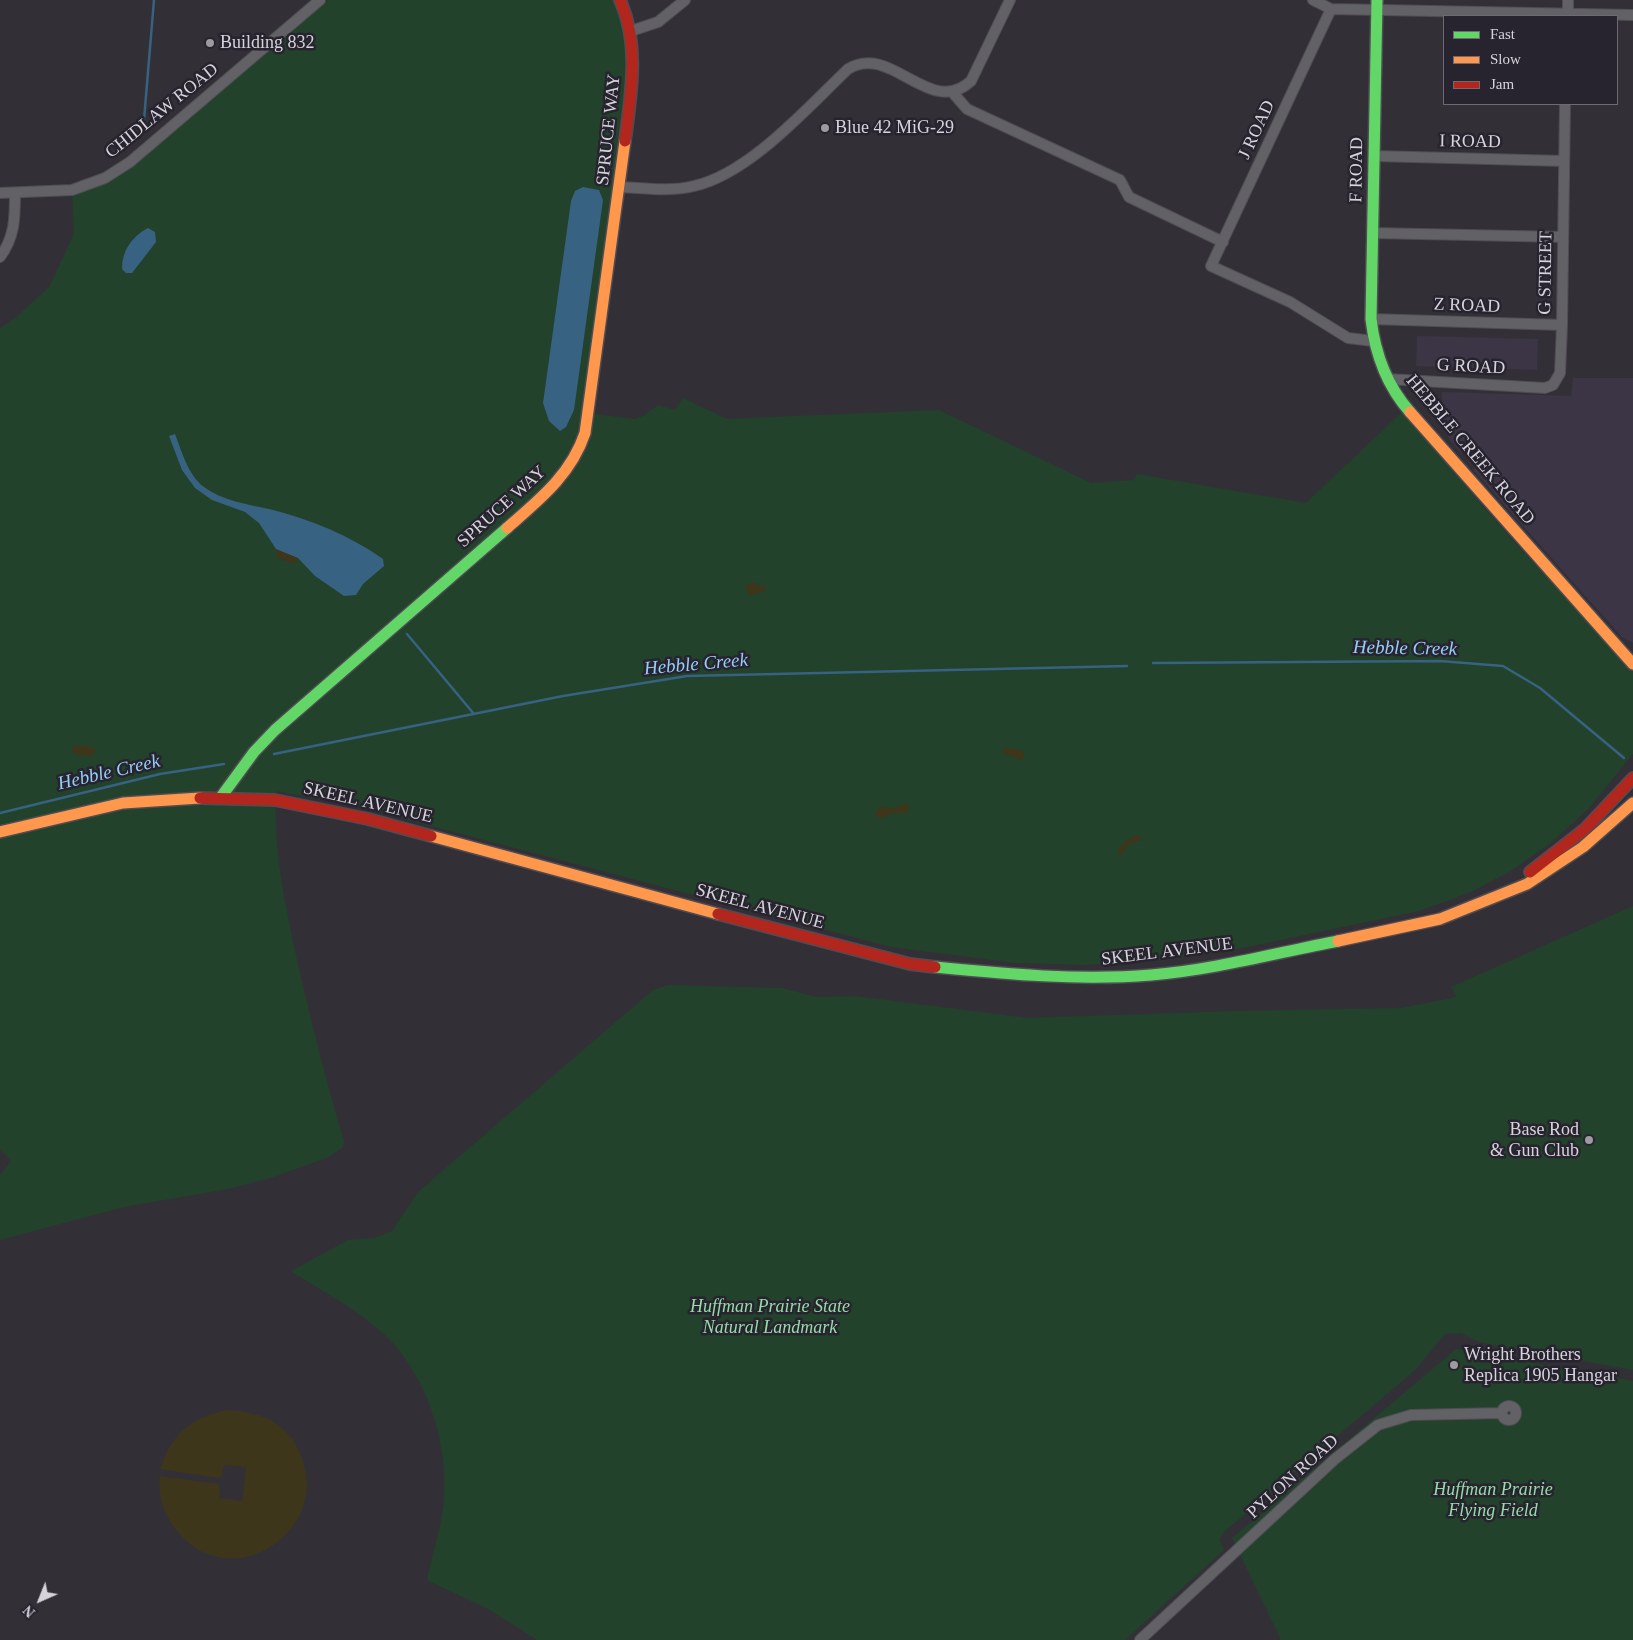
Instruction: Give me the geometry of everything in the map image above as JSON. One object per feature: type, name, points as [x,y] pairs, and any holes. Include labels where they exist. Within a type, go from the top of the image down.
[{"type":"street","name":"CHIDLAW ROAD","points":[[0,194],[72,190],[105,178],[130,162],[320,0]]},
{"type":"street","name":"SPRUCE WAY","points":[[221,797],[254,752],[275,730],[548,492],[573,463],[586,436],[621,186],[634,54],[632,32],[620,0]]},
{"type":"street","points":[[632,32],[658,22],[685,0]]},
{"type":"street","points":[[621,186],[672,190],[716,180],[739,167],[760,150],[848,69],[858,63],[876,64],[940,93],[952,93],[963,89],[971,82],[1010,0]]},
{"type":"street","points":[[1313,0],[1332,8],[1377,5],[1568,15],[1633,15]]},
{"type":"street","points":[[1568,0],[1568,15]]},
{"type":"street","name":"F ROAD","points":[[1372,341],[1377,5]]},
{"type":"street","name":"J ROAD","points":[[1332,8],[1211,266],[1290,302],[1348,338],[1372,341]]},
{"type":"street","points":[[952,93],[967,109],[1120,180],[1129,197],[1223,242]]},
{"type":"street","points":[[1564,160],[1565,105]]},
{"type":"street","name":"I ROAD","points":[[1375,156],[1564,160]]},
{"type":"street","name":"G STREET","points":[[1553,385],[1560,373],[1564,160]]},
{"type":"street","points":[[0,257],[10,242],[14,229],[14,192]]},
{"type":"street","points":[[1373,233],[1563,236]]},
{"type":"street","name":"Z ROAD","points":[[1371,319],[1562,325]]},
{"type":"street","name":"HEBBLE CREEK ROAD","points":[[1372,341],[1387,379],[1398,399],[1633,664]]},
{"type":"street","name":"G ROAD","points":[[1387,379],[1544,388],[1553,385]]},
{"type":"street","name":"SKEEL AVENUE","points":[[1514,888],[1520,879],[1579,835],[1605,810],[1633,778]]},
{"type":"street","name":"SKEEL AVENUE","points":[[0,832],[122,803],[184,797],[275,800],[368,819],[775,930],[910,964],[1022,976],[1091,978],[1152,974],[1269,956],[1440,919],[1527,884],[1559,864],[1633,803]]},
{"type":"street","name":"PYLON ROAD","points":[[1140,1640],[1335,1459],[1378,1425],[1411,1415],[1501,1413]]},
{"type":"shaded area","points":[[1417,336],[1538,339],[1537,370],[1416,366]]},
{"type":"shaded area","points":[[1573,378],[1633,378],[1633,643],[1622,637],[1472,469],[1479,469],[1480,462],[1470,453],[1461,453],[1450,440],[1442,425],[1442,392],[1571,396]]},
{"type":"green space","points":[[328,0],[613,0],[622,18],[629,66],[585,413],[635,419],[643,416],[658,405],[675,410],[683,398],[727,419],[939,410],[1091,483],[1134,480],[1137,474],[1306,503],[1402,412],[1500,526],[1633,672],[1633,754],[1588,809],[1551,843],[1511,871],[1471,892],[1419,911],[1223,952],[1155,960],[1085,965],[1016,963],[891,947],[355,806],[276,791],[276,834],[284,897],[308,1006],[344,1141],[343,1147],[329,1157],[274,1177],[228,1189],[124,1207],[0,1240],[0,1175],[11,1161],[0,1149],[0,328],[14,319],[49,287],[74,234],[72,193],[82,191],[180,124]]},
{"type":"green space","name":"Huffman Prairie State Natural Landmark","points":[[1633,906],[1633,1370],[1479,1342],[1461,1333],[1445,1334],[1414,1371],[1224,1532],[1220,1540],[1224,1550],[1125,1640],[537,1640],[490,1610],[427,1580],[444,1498],[443,1459],[440,1439],[428,1400],[409,1365],[387,1337],[362,1316],[291,1271],[348,1240],[374,1238],[392,1231],[418,1192],[653,990],[668,985],[782,988],[815,997],[855,996],[1028,1018],[1401,1008],[1457,997],[1451,987]]},
{"type":"green space","name":"Huffman Prairie Flying Field","points":[[1456,1349],[1633,1381],[1633,1640],[1281,1640],[1232,1538]]},
{"type":"sand","points":[[276,549],[292,553],[298,560],[293,564],[276,557]]},
{"type":"sand","points":[[752,582],[766,588],[766,591],[751,596],[748,595],[745,586]]},
{"type":"sand","points":[[76,745],[93,747],[96,751],[91,756],[78,755],[72,751]]},
{"type":"sand","points":[[1005,748],[1022,750],[1025,756],[1021,760],[1003,753],[1002,750]]},
{"type":"sand","points":[[905,803],[910,807],[906,813],[892,813],[881,819],[874,814],[880,807],[895,808]]},
{"type":"sand","points":[[1138,835],[1141,837],[1140,841],[1128,845],[1121,855],[1118,854],[1118,849],[1128,839]]},
{"type":"sand","points":[[226,1410],[258,1415],[277,1424],[292,1439],[298,1449],[307,1478],[304,1504],[292,1527],[274,1545],[251,1556],[226,1558],[201,1551],[178,1532],[163,1508],[160,1496],[159,1476],[218,1484],[220,1487],[219,1498],[242,1501],[246,1467],[224,1465],[222,1476],[219,1478],[160,1469],[176,1437],[202,1418]]},
{"type":"water","points":[[583,187],[599,190],[603,200],[574,410],[566,427],[560,431],[549,421],[543,403],[571,201],[575,191]]},
{"type":"water","points":[[148,228],[155,232],[156,242],[132,273],[126,273],[122,269],[122,262],[126,250],[132,240]]},
{"type":"water","points":[[175,434],[186,463],[194,476],[198,482],[211,492],[227,499],[284,513],[329,529],[370,550],[383,559],[384,566],[363,584],[356,595],[344,596],[315,576],[298,558],[276,549],[259,523],[245,512],[212,500],[195,488],[182,470],[169,436]]},
{"type":"waterway","points":[[144,120],[154,0]]},
{"type":"waterway","points":[[407,634],[474,714]]},
{"type":"waterway","name":"Hebble Creek","points":[[1153,663],[1440,661],[1503,666],[1540,688],[1624,758]]},
{"type":"waterway","name":"Hebble Creek","points":[[274,754],[563,696],[687,676],[1127,666]]},
{"type":"waterway","name":"Hebble Creek","points":[[0,813],[160,774],[224,764]]},
{"type":"railway","points":[[1479,1377],[1506,1373]]},
{"type":"traffic: fast","points":[[1377,0],[1371,319],[1383,368],[1395,391],[1410,412]]},
{"type":"traffic: fast","points":[[221,797],[254,752],[275,730],[507,528]]},
{"type":"traffic: fast","points":[[935,967],[1070,977],[1124,977],[1174,973],[1338,941]]},
{"type":"traffic: slow","points":[[507,528],[542,497],[563,474],[579,448],[585,433],[625,141]]},
{"type":"traffic: slow","points":[[1410,412],[1633,664]]},
{"type":"traffic: slow","points":[[0,832],[123,803],[200,798]]},
{"type":"traffic: slow","points":[[1338,941],[1440,919],[1527,884],[1583,847],[1633,803]]},
{"type":"traffic: slow","points":[[431,836],[718,914]]},
{"type":"traffic: jam","points":[[620,0],[630,34],[632,52],[631,88],[625,141]]},
{"type":"traffic: jam","points":[[1530,872],[1585,829],[1633,778]]},
{"type":"traffic: jam","points":[[200,798],[275,800],[368,819],[431,836]]},
{"type":"traffic: jam","points":[[718,914],[910,964],[935,967]]},
{"type":"place","name":"Building 832","points":[[210,43]]},
{"type":"place","name":"Blue 42 MiG-29","points":[[825,128]]},
{"type":"place","name":"Base Rod & Gun Club","points":[[1589,1140]]},
{"type":"place","name":"Wright Brothers Replica 1905 Hangar","points":[[1454,1365]]}]
